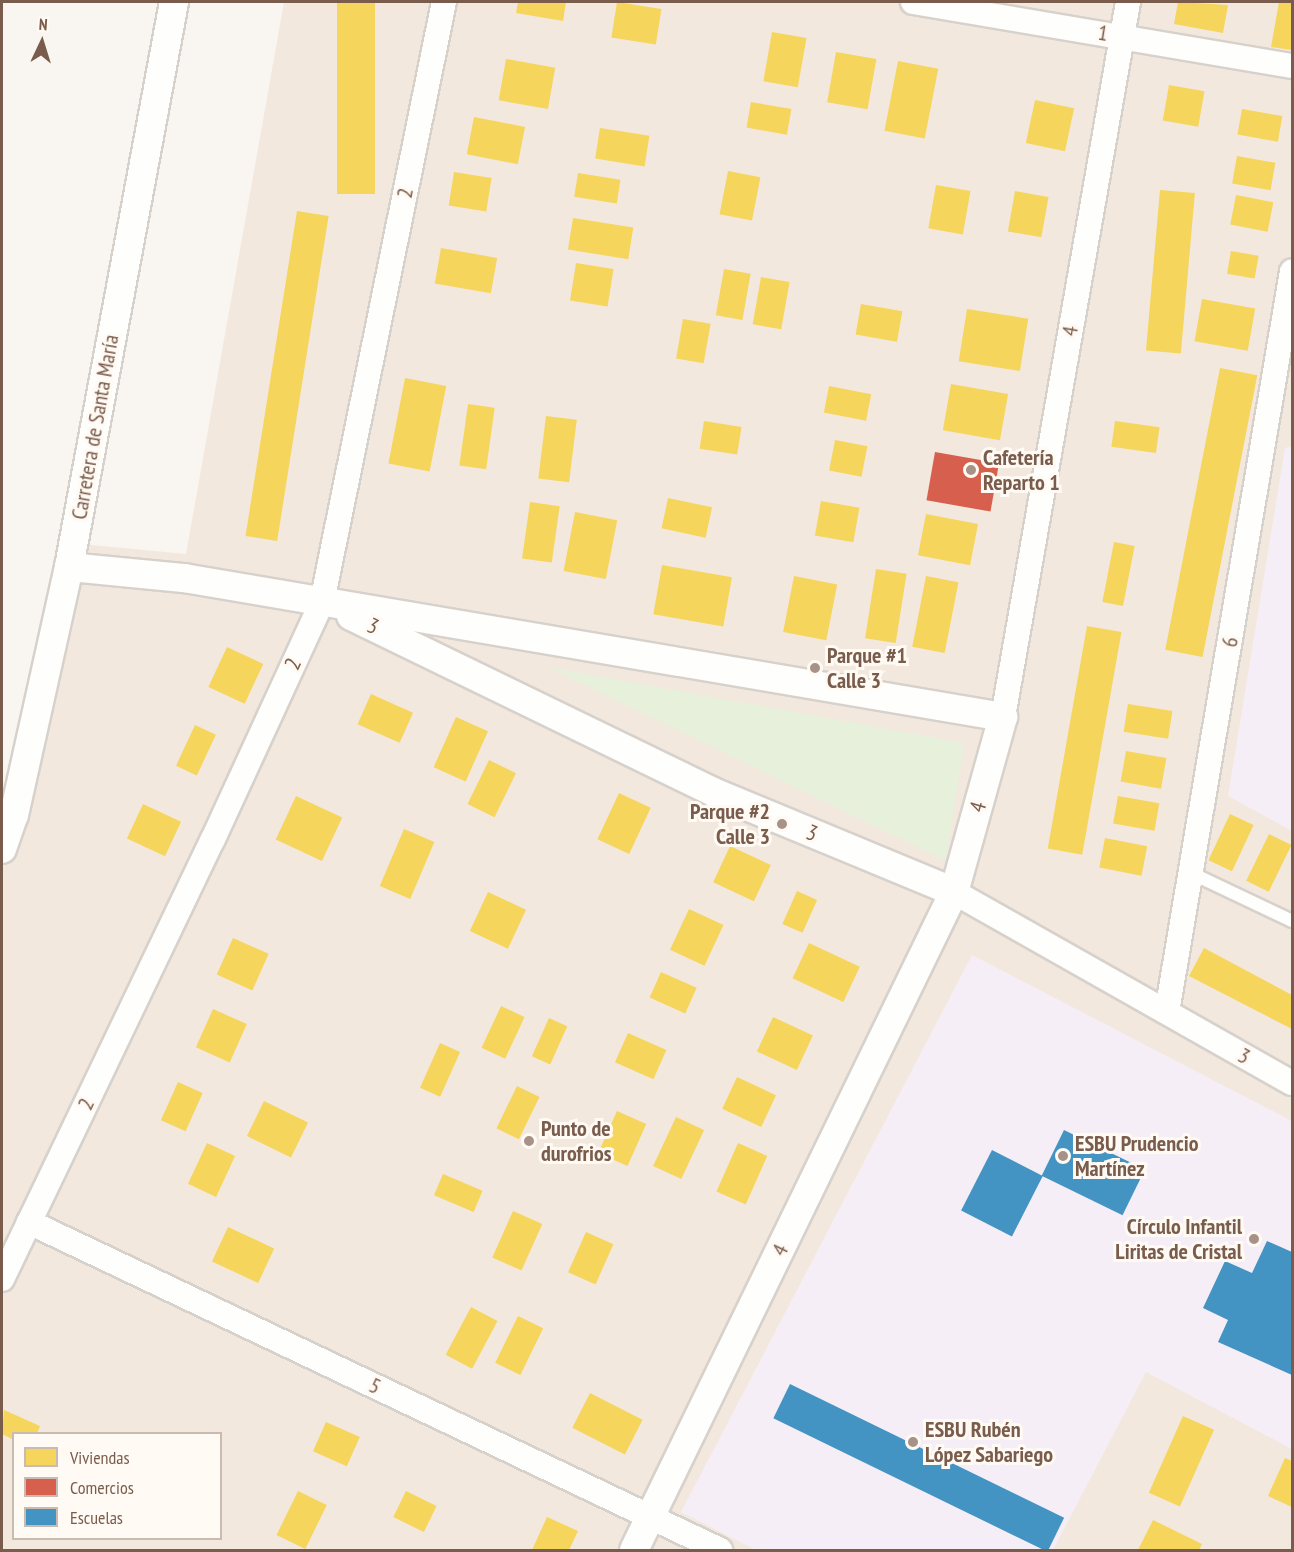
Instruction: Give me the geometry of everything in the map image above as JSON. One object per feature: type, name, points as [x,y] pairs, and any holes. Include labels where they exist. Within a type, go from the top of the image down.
[{"type":"street","name":"Carretera de Santa María","points":[[2,849],[14,814],[15,780],[69,567],[174,2]]},
{"type":"street","name":"2","points":[[2,1280],[322,602],[444,2]]},
{"type":"street","name":"1","points":[[913,2],[1293,66]]},
{"type":"street","name":"4","points":[[634,1551],[954,892],[1003,717],[1128,2]]},
{"type":"street","name":"6","points":[[1167,1012],[1293,271]]},
{"type":"street","name":"3","points":[[69,567],[184,578],[1003,717]]},
{"type":"street","name":"3","points":[[322,602],[713,792],[954,892],[1293,1083]]},
{"type":"street","name":"5","points":[[29,1222],[651,1515],[720,1551]]},
{"type":"lane","points":[[1191,873],[1293,921]]},
{"type":"shaded area","points":[[284,2],[1292,2],[1292,1550],[2,1550],[2,849],[70,543],[186,554]]},
{"type":"shaded area","points":[[1292,446],[1292,831],[1228,796],[1285,448]]},
{"type":"shaded area","points":[[972,955],[1292,1121],[1292,1449],[1146,1372],[1053,1550],[756,1550],[681,1512]]},
{"type":"green space","points":[[548,667],[964,743],[946,861]]},
{"type":"building: Viviendas","points":[[337,2],[375,2],[375,194],[337,194]]},
{"type":"building: Viviendas","points":[[518,2],[566,2],[563,21],[516,13]]},
{"type":"building: Viviendas","points":[[617,2],[661,9],[656,45],[611,38]]},
{"type":"building: Viviendas","points":[[1178,2],[1228,5],[1223,33],[1174,24]]},
{"type":"building: Viviendas","points":[[1279,2],[1292,2],[1292,50],[1271,47]]},
{"type":"building: Viviendas","points":[[772,32],[806,38],[798,87],[763,81]]},
{"type":"building: Viviendas","points":[[836,52],[876,59],[868,109],[827,102]]},
{"type":"building: Viviendas","points":[[506,59],[555,68],[548,109],[499,100]]},
{"type":"building: Viviendas","points":[[898,61],[938,69],[925,139],[884,131]]},
{"type":"building: Viviendas","points":[[1169,85],[1204,91],[1198,127],[1163,120]]},
{"type":"building: Viviendas","points":[[1035,100],[1074,108],[1065,151],[1026,143]]},
{"type":"building: Viviendas","points":[[751,102],[791,109],[787,135],[746,128]]},
{"type":"building: Viviendas","points":[[1242,109],[1282,116],[1278,142],[1237,135]]},
{"type":"building: Viviendas","points":[[474,117],[525,127],[518,164],[467,154]]},
{"type":"building: Viviendas","points":[[600,128],[649,136],[645,166],[595,159]]},
{"type":"building: Viviendas","points":[[1237,156],[1275,163],[1271,190],[1232,184]]},
{"type":"building: Viviendas","points":[[728,171],[760,177],[752,220],[720,214]]},
{"type":"building: Viviendas","points":[[454,172],[492,178],[486,212],[449,206]]},
{"type":"building: Viviendas","points":[[578,173],[620,180],[617,203],[574,197]]},
{"type":"building: Viviendas","points":[[936,185],[970,191],[963,234],[928,228]]},
{"type":"building: Viviendas","points":[[1160,190],[1195,193],[1181,353],[1146,350]]},
{"type":"building: Viviendas","points":[[1015,191],[1048,197],[1041,237],[1008,231]]},
{"type":"building: Viviendas","points":[[1236,195],[1273,202],[1268,232],[1230,224]]},
{"type":"building: Viviendas","points":[[297,211],[329,216],[277,541],[246,536]]},
{"type":"building: Viviendas","points":[[573,218],[633,228],[628,259],[568,250]]},
{"type":"building: Viviendas","points":[[441,248],[497,258],[491,293],[435,283]]},
{"type":"building: Viviendas","points":[[1231,251],[1259,256],[1255,279],[1227,274]]},
{"type":"building: Viviendas","points":[[576,263],[614,269],[608,306],[570,301]]},
{"type":"building: Viviendas","points":[[724,269],[751,274],[742,320],[716,315]]},
{"type":"building: Viviendas","points":[[761,277],[790,282],[781,329],[753,324]]},
{"type":"building: Viviendas","points":[[1202,299],[1255,308],[1248,351],[1195,341]]},
{"type":"building: Viviendas","points":[[861,304],[902,311],[897,342],[856,335]]},
{"type":"building: Viviendas","points":[[967,309],[1028,319],[1020,371],[959,361]]},
{"type":"building: Viviendas","points":[[683,319],[711,324],[704,363],[676,358]]},
{"type":"building: Viviendas","points":[[1220,368],[1257,375],[1203,657],[1165,650]]},
{"type":"building: Viviendas","points":[[405,378],[446,386],[430,471],[388,463]]},
{"type":"building: Viviendas","points":[[951,384],[1008,394],[1000,440],[943,430]]},
{"type":"building: Viviendas","points":[[829,386],[871,394],[866,421],[824,413]]},
{"type":"building: Viviendas","points":[[468,404],[495,408],[486,469],[459,465]]},
{"type":"building: Viviendas","points":[[546,416],[577,420],[569,482],[538,479]]},
{"type":"building: Viviendas","points":[[704,421],[742,427],[737,455],[700,449]]},
{"type":"building: Viviendas","points":[[1115,421],[1160,427],[1156,453],[1111,447]]},
{"type":"building: Viviendas","points":[[835,440],[867,446],[861,477],[829,470]]},
{"type":"building: Viviendas","points":[[668,498],[712,507],[706,538],[662,528]]},
{"type":"building: Viviendas","points":[[821,501],[859,508],[853,542],[815,535]]},
{"type":"building: Viviendas","points":[[530,502],[560,506],[552,563],[522,558]]},
{"type":"building: Viviendas","points":[[575,512],[617,520],[606,579],[564,571]]},
{"type":"building: Viviendas","points":[[926,514],[978,524],[970,565],[918,555]]},
{"type":"building: Viviendas","points":[[1114,542],[1135,546],[1123,606],[1102,602]]},
{"type":"building: Viviendas","points":[[662,565],[732,577],[723,627],[653,614]]},
{"type":"building: Viviendas","points":[[876,569],[907,574],[896,643],[865,638]]},
{"type":"building: Viviendas","points":[[794,576],[837,584],[826,640],[783,632]]},
{"type":"building: Viviendas","points":[[926,576],[958,582],[945,653],[912,647]]},
{"type":"building: Viviendas","points":[[1087,626],[1121,632],[1082,855],[1048,849]]},
{"type":"building: Viviendas","points":[[227,647],[263,664],[245,704],[208,687]]},
{"type":"building: Viviendas","points":[[371,694],[413,713],[400,743],[358,724]]},
{"type":"building: Viviendas","points":[[1128,704],[1172,711],[1168,739],[1124,732]]},
{"type":"building: Viviendas","points":[[456,717],[488,731],[466,781],[434,767]]},
{"type":"building: Viviendas","points":[[195,725],[216,735],[197,776],[176,766]]},
{"type":"building: Viviendas","points":[[1126,751],[1166,758],[1161,789],[1121,782]]},
{"type":"building: Viviendas","points":[[489,760],[516,773],[494,817],[468,804]]},
{"type":"building: Viviendas","points":[[619,793],[651,808],[629,854],[597,839]]},
{"type":"building: Viviendas","points":[[296,796],[342,818],[322,861],[276,840]]},
{"type":"building: Viviendas","points":[[1118,796],[1159,803],[1154,831],[1113,824]]},
{"type":"building: Viviendas","points":[[143,804],[181,822],[165,856],[127,838]]},
{"type":"building: Viviendas","points":[[1230,814],[1254,825],[1232,871],[1208,860]]},
{"type":"building: Viviendas","points":[[404,829],[434,842],[410,899],[380,886]]},
{"type":"building: Viviendas","points":[[1269,834],[1291,845],[1269,892],[1246,881]]},
{"type":"building: Viviendas","points":[[1105,838],[1147,846],[1141,876],[1099,867]]},
{"type":"building: Viviendas","points":[[730,846],[771,865],[754,901],[713,882]]},
{"type":"building: Viviendas","points":[[797,891],[817,900],[802,933],[782,924]]},
{"type":"building: Viviendas","points":[[488,892],[526,910],[508,949],[470,931]]},
{"type":"building: Viviendas","points":[[689,909],[723,925],[704,966],[670,950]]},
{"type":"building: Viviendas","points":[[233,938],[269,954],[252,990],[217,975]]},
{"type":"building: Viviendas","points":[[809,943],[860,967],[843,1002],[793,978]]},
{"type":"building: Viviendas","points":[[1204,948],[1292,995],[1292,1029],[1189,976]]},
{"type":"building: Viviendas","points":[[661,972],[697,988],[685,1013],[650,998]]},
{"type":"building: Viviendas","points":[[501,1006],[525,1017],[505,1059],[482,1048]]},
{"type":"building: Viviendas","points":[[213,1009],[247,1024],[230,1062],[196,1047]]},
{"type":"building: Viviendas","points":[[773,1017],[813,1036],[797,1070],[757,1051]]},
{"type":"building: Viviendas","points":[[549,1018],[567,1026],[550,1065],[532,1056]]},
{"type":"building: Viviendas","points":[[628,1033],[666,1050],[653,1079],[615,1062]]},
{"type":"building: Viviendas","points":[[440,1043],[460,1052],[440,1097],[420,1088]]},
{"type":"building: Viviendas","points":[[737,1077],[776,1095],[761,1127],[722,1109]]},
{"type":"building: Viviendas","points":[[178,1082],[203,1093],[186,1131],[161,1120]]},
{"type":"building: Viviendas","points":[[517,1086],[539,1097],[519,1139],[496,1128]]},
{"type":"building: Viviendas","points":[[264,1101],[308,1122],[291,1158],[247,1136]]},
{"type":"building: Viviendas","points":[[617,1111],[646,1124],[628,1166],[598,1153]]},
{"type":"building: Viviendas","points":[[676,1117],[704,1130],[681,1179],[653,1166]]},
{"type":"building: Viviendas","points":[[207,1143],[235,1156],[216,1197],[188,1184]]},
{"type":"building: Viviendas","points":[[738,1143],[767,1156],[746,1204],[716,1191]]},
{"type":"building: Viviendas","points":[[443,1174],[483,1191],[474,1212],[434,1195]]},
{"type":"building: Viviendas","points":[[513,1211],[542,1224],[521,1271],[492,1258]]},
{"type":"building: Viviendas","points":[[228,1227],[274,1249],[258,1283],[212,1261]]},
{"type":"building: Viviendas","points":[[586,1232],[613,1244],[596,1284],[568,1272]]},
{"type":"building: Viviendas","points":[[471,1307],[497,1321],[472,1369],[446,1355]]},
{"type":"building: Viviendas","points":[[518,1316],[543,1328],[520,1375],[495,1363]]},
{"type":"building: Viviendas","points":[[590,1393],[643,1420],[625,1455],[572,1428]]},
{"type":"building: Viviendas","points":[[4,1410],[40,1426],[38,1432],[12,1432],[12,1439],[2,1434]]},
{"type":"building: Viviendas","points":[[1183,1416],[1214,1430],[1180,1507],[1149,1493]]},
{"type":"building: Viviendas","points":[[326,1422],[360,1437],[347,1466],[313,1451]]},
{"type":"building: Viviendas","points":[[1285,1458],[1292,1461],[1292,1507],[1268,1496]]},
{"type":"building: Viviendas","points":[[298,1491],[327,1505],[305,1549],[277,1535]]},
{"type":"building: Viviendas","points":[[406,1491],[437,1506],[424,1532],[393,1517]]},
{"type":"building: Viviendas","points":[[547,1517],[578,1531],[569,1550],[532,1550]]},
{"type":"building: Viviendas","points":[[1153,1520],[1202,1544],[1199,1550],[1138,1550]]},
{"type":"building: Comercios","points":[[935,452],[999,463],[991,512],[926,500]]},
{"type":"building: Escuelas","points":[[1064,1130],[1145,1169],[1123,1215],[1042,1176]]},
{"type":"building: Escuelas","points":[[992,1150],[1043,1176],[1012,1236],[961,1211]]},
{"type":"building: Escuelas","points":[[1267,1241],[1292,1252],[1292,1375],[1218,1342],[1228,1320],[1203,1308],[1225,1261],[1252,1273]]},
{"type":"building: Escuelas","points":[[790,1384],[1064,1518],[1048,1550],[1044,1550],[773,1418]]},
{"type":"place","name":"Cafetería Reparto 1","points":[[971,470]]},
{"type":"place","name":"Parque #1 Calle 3","points":[[815,668]]},
{"type":"place","name":"Parque #2 Calle 3","points":[[782,824]]},
{"type":"place","name":"Punto de durofrios","points":[[529,1141]]},
{"type":"place","name":"ESBU Prudencio Martínez","points":[[1063,1156]]},
{"type":"place","name":"Círculo Infantil Liritas de Cristal","points":[[1254,1239]]},
{"type":"place","name":"ESBU Rubén López Sabariego","points":[[913,1442]]}]
